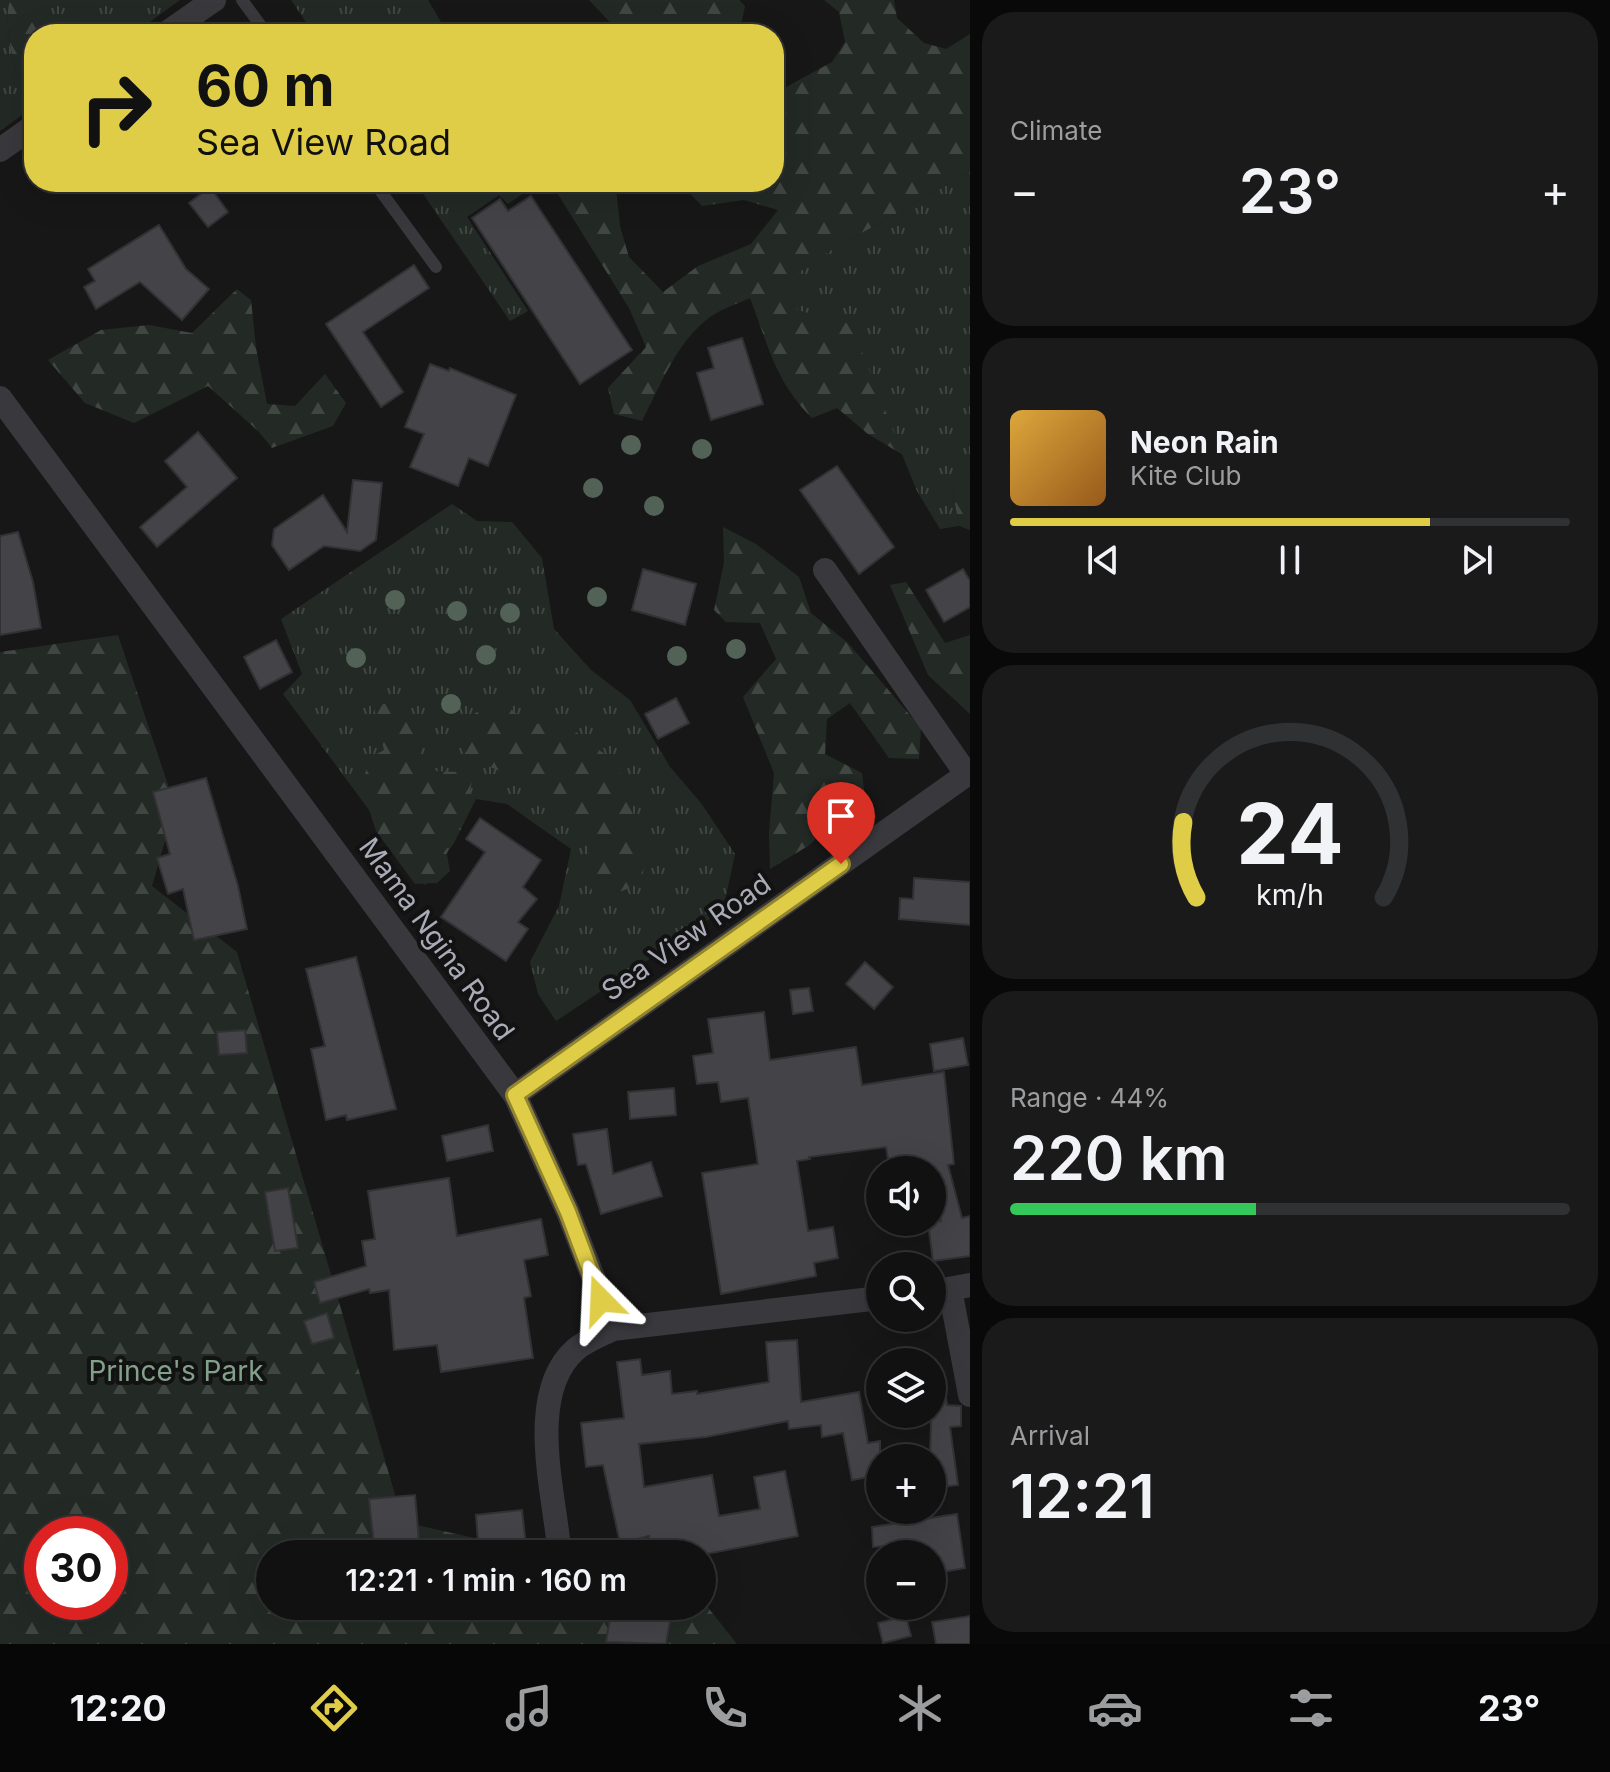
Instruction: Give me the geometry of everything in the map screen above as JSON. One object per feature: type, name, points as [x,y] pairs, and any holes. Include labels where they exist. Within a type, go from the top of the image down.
[{"type":"street","points":[[179,24],[214,0]]},
{"type":"street","points":[[0,150],[24,133]]},
{"type":"street","name":"Mama Ngina Road","points":[[0,398],[515,1095],[568,1212],[613,1329]]},
{"type":"street","points":[[825,570],[968,774]]},
{"type":"street","name":"Sea View Road","points":[[515,1095],[968,774]]},
{"type":"street","points":[[951,1289],[970,1395]]},
{"type":"street","points":[[558,1539],[546,1420],[559,1367],[576,1348],[613,1329],[866,1300]]},
{"type":"lane","points":[[242,0],[260,24]]},
{"type":"lane","points":[[381,192],[436,267]]},
{"type":"green space","points":[[0,0],[9,0],[10,41],[19,81],[24,79],[24,113],[0,131]]},
{"type":"green space","points":[[9,0],[33,0],[55,24],[24,24],[24,80],[19,82],[10,41]]},
{"type":"green space","points":[[33,0],[180,0],[147,24],[54,24]]},
{"type":"green space","points":[[291,0],[428,0],[442,24],[307,24]]},
{"type":"green space","points":[[589,0],[739,0],[745,6],[741,24],[612,24]]},
{"type":"green space","points":[[824,0],[894,0],[897,18],[924,43],[946,49],[970,34],[970,172],[812,261],[788,283],[797,310],[851,324],[903,455],[868,434],[837,408],[812,418],[789,391],[781,376],[750,298],[714,314],[688,338],[670,365],[642,421],[614,414],[608,388],[646,347],[629,308],[556,192],[616,192],[620,226],[629,257],[663,292],[698,266],[751,244],[778,210],[744,200],[702,206],[689,192],[784,192],[784,89],[832,62],[845,42],[839,12]]},
{"type":"green space","points":[[970,172],[970,474],[953,493],[959,526],[940,529],[917,491],[877,393],[797,310],[787,283],[812,261]]},
{"type":"green space","points":[[422,192],[525,192],[508,204],[499,195],[467,217],[528,311],[510,321]]},
{"type":"green space","points":[[237,289],[251,300],[267,404],[295,406],[325,374],[346,403],[333,426],[272,448],[259,432],[208,386],[134,423],[85,403],[48,360],[101,330],[149,325],[192,333]]},
{"type":"green space","points":[[970,474],[970,530],[959,526],[953,493]]},
{"type":"green space","points":[[452,504],[477,521],[512,522],[542,558],[554,629],[591,670],[630,700],[670,767],[701,803],[735,854],[723,910],[556,1021],[538,994],[530,962],[559,906],[571,849],[507,804],[476,799],[454,843],[425,885],[283,694],[302,674],[281,619]]},
{"type":"green space","points":[[723,527],[756,544],[799,577],[811,613],[848,643],[921,728],[919,759],[889,758],[850,703],[827,719],[825,754],[862,773],[868,823],[828,828],[808,846],[770,869],[769,833],[774,773],[743,697],[776,659],[760,623],[726,622],[714,610],[724,563]]},
{"type":"green space","points":[[906,582],[945,643],[970,635],[970,714],[928,675],[890,585]]},
{"type":"green space","name":"Prince's Park","points":[[118,635],[175,806],[152,886],[237,952],[403,1522],[483,1540],[256,1540],[256,1620],[716,1618],[737,1644],[0,1644],[0,652]]},
{"type":"green space","points":[[387,703],[415,718],[422,741],[418,757],[433,771],[473,776],[468,800],[458,815],[439,814],[450,871],[437,883],[415,884],[376,831],[361,785],[371,757],[384,750],[374,707]]},
{"type":"green space","points":[[504,704],[526,721],[576,732],[616,763],[648,855],[640,883],[622,891],[594,893],[583,876],[589,839],[582,823],[570,809],[521,779],[469,759],[461,743],[475,713]]},
{"type":"building","points":[[203,192],[214,192],[228,212],[208,227],[189,203]]},
{"type":"building","points":[[531,196],[632,350],[580,384],[472,218],[500,199],[508,211]]},
{"type":"building","points":[[159,225],[186,269],[209,289],[182,320],[140,282],[96,309],[84,287],[95,281],[88,269]]},
{"type":"building","points":[[414,265],[429,288],[363,332],[403,392],[381,407],[326,324]]},
{"type":"building","points":[[742,338],[763,404],[711,420],[697,373],[714,368],[708,348]]},
{"type":"building","points":[[430,364],[449,371],[450,368],[516,395],[488,466],[469,458],[458,486],[410,467],[424,434],[405,427]]},
{"type":"building","points":[[198,432],[237,478],[157,547],[140,527],[187,487],[165,461]]},
{"type":"building","points":[[837,466],[894,547],[859,574],[800,490]]},
{"type":"building","points":[[353,480],[382,483],[376,540],[360,551],[324,546],[289,570],[272,545],[274,529],[323,495],[347,532]]},
{"type":"building","points":[[18,532],[33,582],[41,628],[0,635],[0,536]]},
{"type":"building","points":[[643,569],[696,584],[685,625],[632,610]]},
{"type":"building","points":[[963,569],[970,581],[970,607],[944,622],[926,590]]},
{"type":"building","points":[[276,640],[292,672],[260,689],[244,657]]},
{"type":"building","points":[[676,698],[689,723],[658,739],[645,714]]},
{"type":"building","points":[[206,778],[238,886],[247,929],[194,940],[183,889],[168,894],[157,858],[170,854],[153,792]]},
{"type":"building","points":[[480,818],[541,860],[523,887],[537,899],[518,922],[528,929],[506,961],[441,917],[485,852],[466,839]]},
{"type":"building","points":[[914,878],[970,882],[970,925],[899,919],[900,898],[913,899]]},
{"type":"building","points":[[356,957],[396,1109],[347,1120],[346,1115],[326,1120],[311,1049],[325,1046],[306,969]]},
{"type":"building","points":[[865,962],[893,987],[874,1009],[846,984]]},
{"type":"building","points":[[809,988],[813,1011],[793,1014],[790,990]]},
{"type":"building","points":[[764,1012],[770,1060],[856,1047],[862,1085],[944,1072],[954,1164],[948,1165],[962,1218],[970,1216],[970,1256],[946,1259],[946,1252],[932,1252],[930,1236],[946,1236],[946,1156],[888,1156],[886,1147],[809,1157],[797,1161],[808,1231],[833,1227],[838,1258],[814,1263],[816,1276],[721,1294],[702,1173],[758,1164],[748,1098],[721,1102],[718,1082],[697,1084],[693,1056],[713,1053],[708,1019]]},
{"type":"building","points":[[245,1030],[247,1053],[219,1055],[217,1032]]},
{"type":"building","points":[[963,1038],[968,1065],[934,1071],[930,1044]]},
{"type":"building","points":[[674,1088],[676,1115],[630,1119],[628,1092]]},
{"type":"building","points":[[488,1125],[493,1151],[447,1161],[442,1136]]},
{"type":"building","points":[[607,1129],[613,1174],[651,1162],[662,1196],[601,1214],[586,1164],[578,1165],[573,1134]]},
{"type":"building","points":[[449,1178],[457,1236],[541,1219],[548,1255],[524,1260],[531,1296],[524,1298],[533,1358],[441,1372],[437,1345],[394,1350],[389,1290],[370,1293],[369,1289],[320,1303],[314,1282],[366,1266],[362,1241],[375,1239],[368,1191]]},
{"type":"building","points":[[288,1188],[298,1248],[275,1251],[265,1192]]},
{"type":"building","points":[[327,1313],[334,1338],[312,1344],[304,1321]]},
{"type":"building","points":[[797,1340],[801,1402],[859,1392],[868,1443],[880,1441],[880,1444],[866,1444],[866,1478],[852,1480],[843,1433],[822,1437],[821,1425],[789,1429],[788,1421],[706,1437],[639,1444],[644,1487],[712,1475],[719,1516],[760,1509],[754,1477],[785,1471],[798,1536],[716,1552],[716,1540],[650,1540],[649,1536],[619,1540],[603,1465],[586,1467],[581,1423],[624,1418],[617,1362],[640,1359],[642,1375],[670,1371],[672,1394],[697,1391],[697,1394],[769,1382],[766,1342]]},
{"type":"building","points":[[946,1398],[947,1405],[961,1406],[961,1426],[950,1427],[958,1485],[946,1486],[946,1444],[930,1444],[931,1428],[946,1428]]},
{"type":"building","points":[[415,1495],[419,1540],[373,1540],[369,1499]]},
{"type":"building","points":[[522,1510],[525,1540],[478,1540],[476,1515]]},
{"type":"building","points":[[957,1514],[965,1568],[946,1571],[946,1540],[873,1540],[872,1527],[946,1524],[946,1516]]},
{"type":"building","points":[[970,1616],[970,1644],[936,1644],[932,1622]]},
{"type":"building","points":[[610,1620],[670,1620],[666,1644],[606,1642]]},
{"type":"building","points":[[907,1620],[911,1636],[883,1643],[878,1623]]},
{"type":"route","points":[[601,1300],[568,1212],[515,1095],[841,864]]}]
